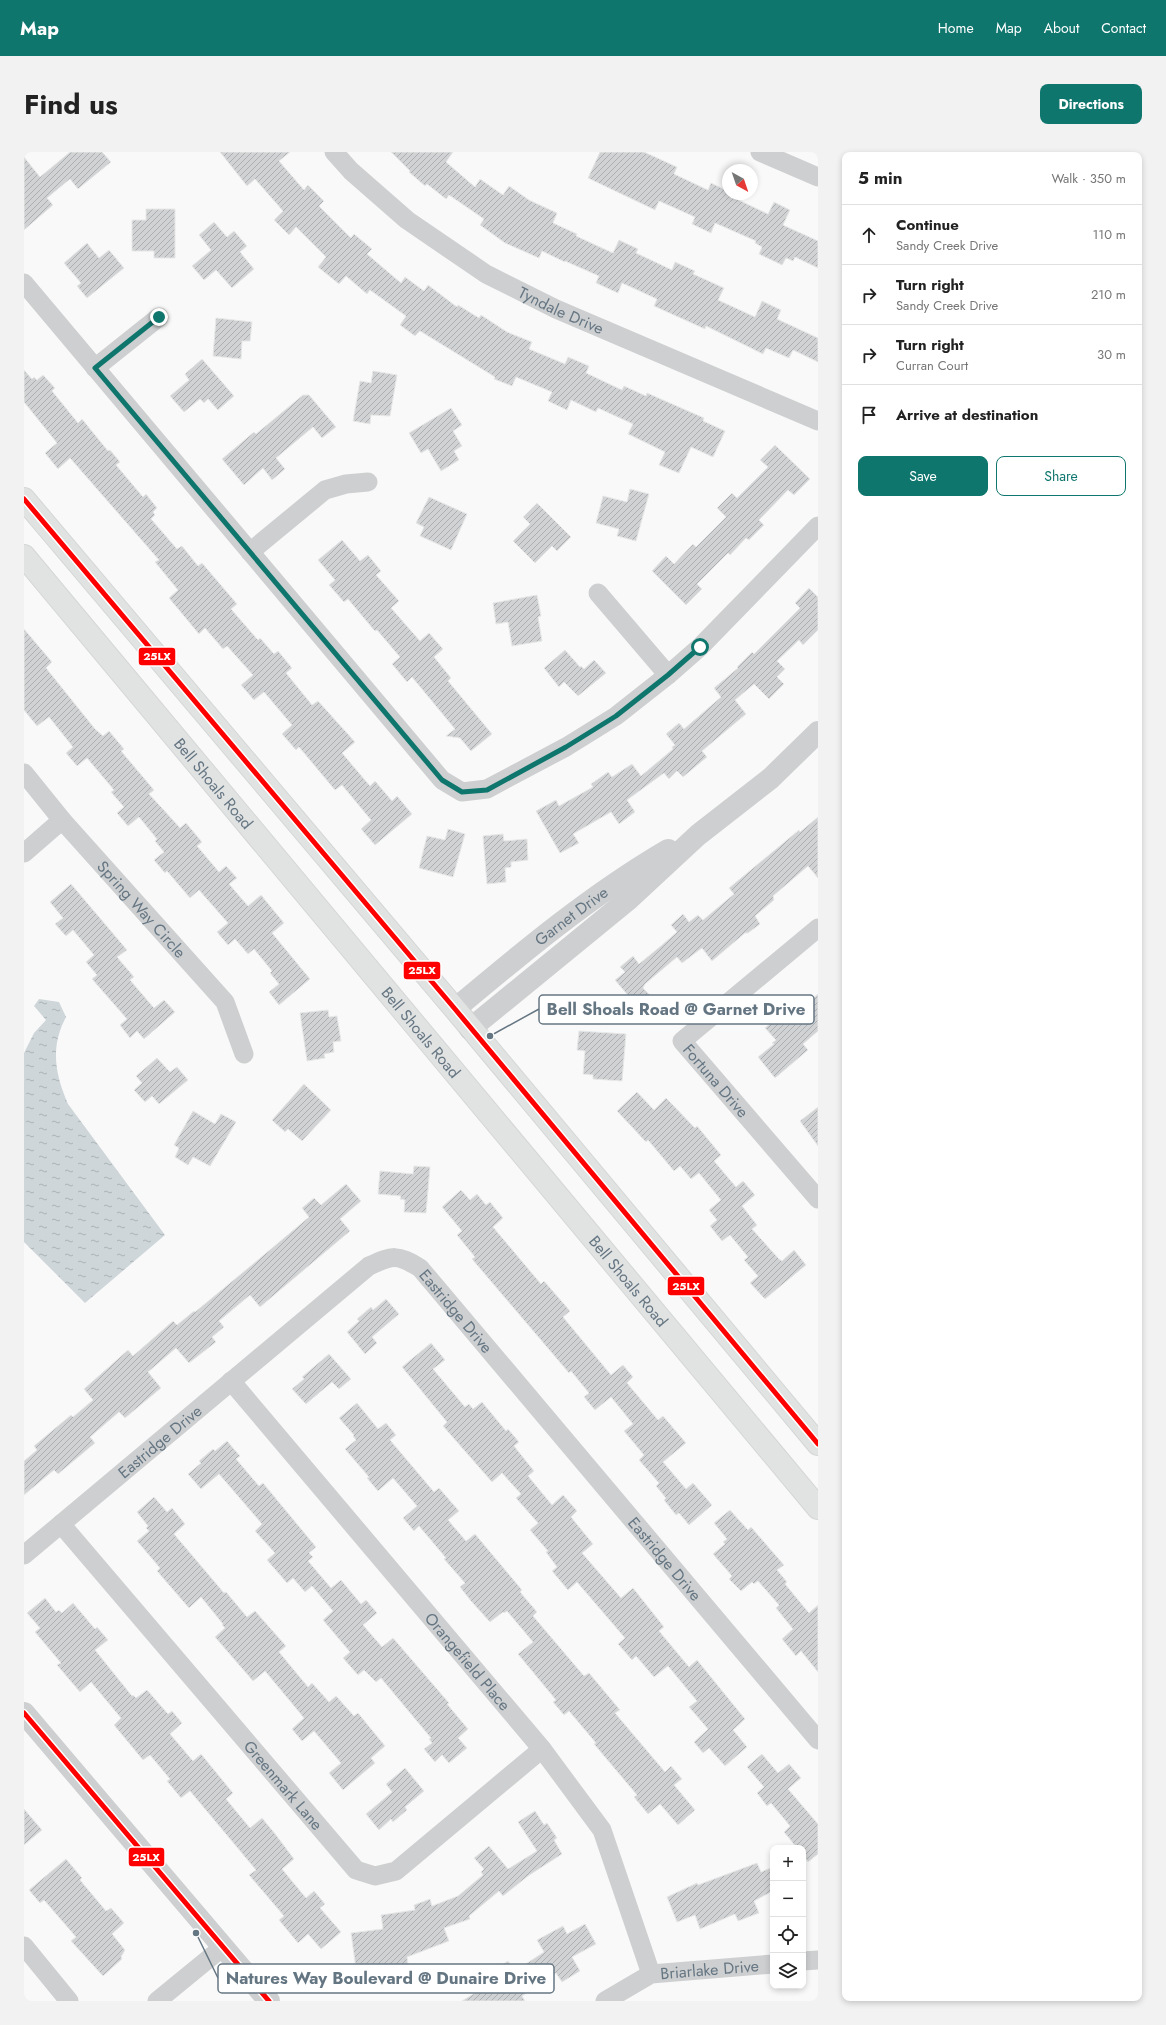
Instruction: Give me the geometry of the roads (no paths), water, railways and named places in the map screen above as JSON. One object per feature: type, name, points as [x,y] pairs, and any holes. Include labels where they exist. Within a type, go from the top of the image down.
[{"type":"main road","points":[[24,499],[455,1010],[818,1444]]},
{"type":"main road","name":"Bell Shoals Road","points":[[24,556],[818,1508]]},
{"type":"street","name":"Tyndale Drive","points":[[334,152],[357,176],[406,220],[486,274],[556,309],[818,421]]},
{"type":"street","points":[[760,152],[818,177]]},
{"type":"street","points":[[24,283],[442,780],[462,792],[487,790],[566,747],[616,716],[668,675],[700,647],[818,526]]},
{"type":"street","points":[[95,368],[159,317]]},
{"type":"street","points":[[250,552],[325,490],[346,484],[368,482]]},
{"type":"street","points":[[598,593],[668,675]]},
{"type":"street","name":"Garnet Drive","points":[[470,1028],[629,898],[698,835],[771,778],[818,732]]},
{"type":"street","name":"Spring Way Circle","points":[[24,773],[62,820],[225,1002],[244,1054]]},
{"type":"street","points":[[24,853],[62,820]]},
{"type":"street","name":"Garnet Drive","points":[[455,1010],[583,905],[657,857],[698,835]]},
{"type":"street","name":"Fortuna Drive","points":[[818,928],[682,1040],[818,1199]]},
{"type":"street","name":"Eastridge Drive","points":[[24,1555],[231,1380],[369,1266],[388,1258],[403,1258],[420,1268],[818,1740]]},
{"type":"street","name":"Orangefield Place","points":[[231,1380],[542,1749],[602,1830],[651,1974]]},
{"type":"street","name":"Greenmark Lane","points":[[61,1524],[356,1870],[375,1876],[396,1871],[542,1749]]},
{"type":"street","points":[[24,1713],[269,2001]]},
{"type":"street","points":[[24,1946],[69,2001]]},
{"type":"street","points":[[157,2001],[223,1947]]},
{"type":"street","points":[[806,1961],[818,1960]]},
{"type":"street","name":"Briarlake Drive","points":[[605,2001],[651,1974],[770,1964]]},
{"type":"water","points":[[39,999],[59,1002],[66,1017],[58,1039],[56,1060],[60,1082],[68,1104],[165,1235],[85,1303],[24,1242],[24,1053],[34,1033],[46,1020],[34,1006]]},
{"type":"place","name":"Bell Shoals Road @ Garnet Drive","points":[[490,1036]]},
{"type":"place","name":"Natures Way Boulevard @ Dunaire Drive","points":[[196,1933]]}]
